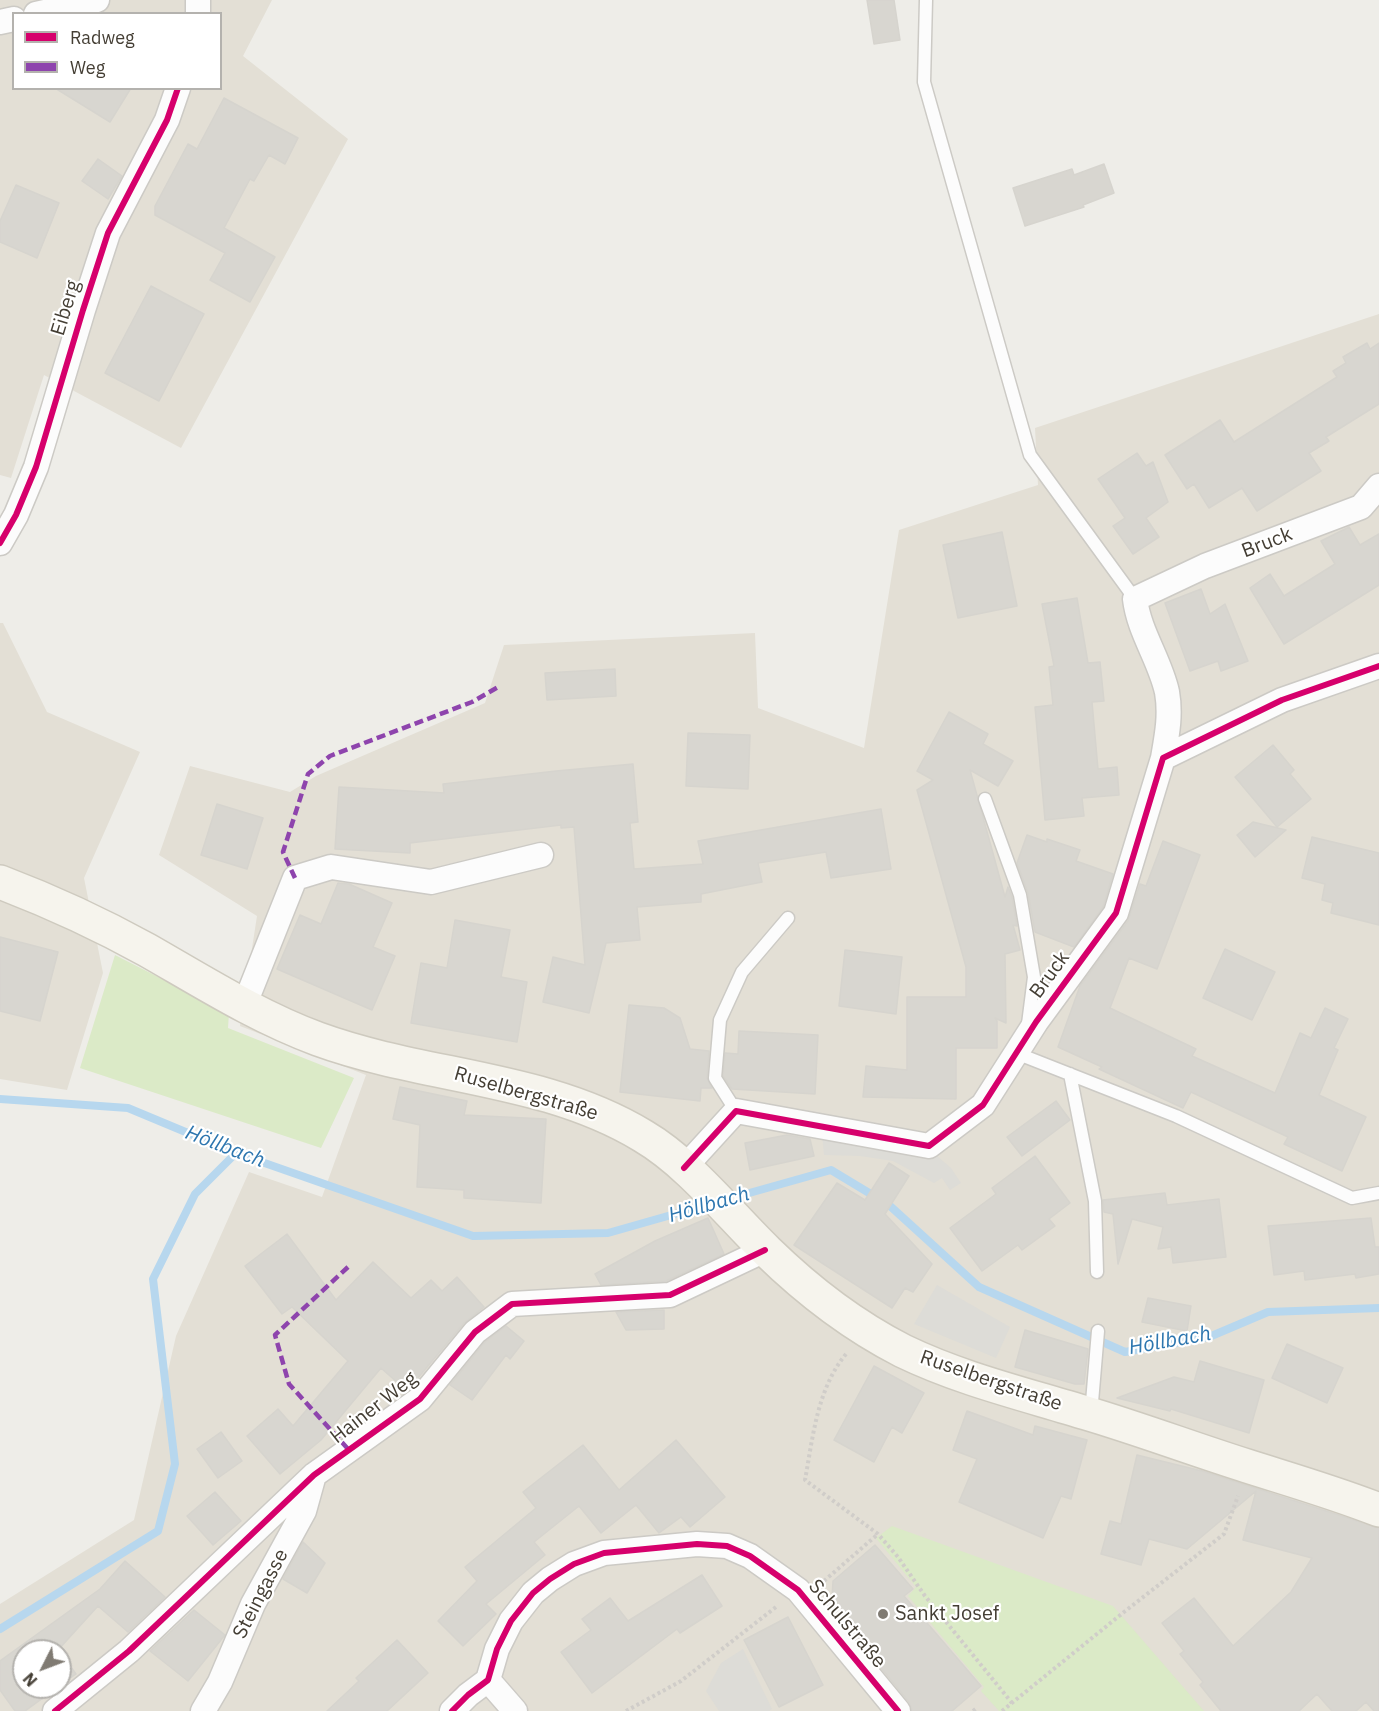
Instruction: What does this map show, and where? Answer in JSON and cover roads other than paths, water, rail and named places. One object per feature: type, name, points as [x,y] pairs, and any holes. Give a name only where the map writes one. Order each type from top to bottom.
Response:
[{"type":"main road","name":"Ruselbergstraße","points":[[0,882],[38,897],[142,947],[244,1005],[314,1038],[366,1055],[480,1077],[578,1105],[616,1120],[648,1138],[694,1178],[765,1250],[837,1312],[906,1352],[963,1376],[1091,1414],[1379,1510]]},
{"type":"street","points":[[45,12],[97,0]]},
{"type":"street","name":"Eiberg","points":[[0,543],[16,515],[36,467],[108,233],[167,120],[177,90]]},
{"type":"street","name":"Bruck","points":[[736,1111],[928,1146],[982,1105],[1116,913],[1164,758],[1170,719],[1166,690],[1137,615],[1135,599],[1205,566],[1361,507],[1379,486]]},
{"type":"street","points":[[1164,758],[1282,700],[1379,666]]},
{"type":"street","points":[[244,1005],[295,878],[331,867],[431,882],[541,855]]},
{"type":"street","points":[[694,1178],[736,1111]]},
{"type":"street","name":"Hainer Weg","points":[[55,1711],[129,1651],[314,1475],[420,1399],[475,1332],[512,1304],[670,1295],[765,1250]]},
{"type":"street","name":"Steingasse","points":[[203,1711],[220,1682],[253,1604],[304,1511],[314,1475]]},
{"type":"street","name":"Schulstraße","points":[[488,1680],[497,1649],[511,1621],[533,1593],[574,1564],[604,1553],[697,1544],[727,1546],[750,1556],[798,1590],[898,1711]]},
{"type":"street","points":[[452,1711],[488,1680],[515,1711]]},
{"type":"lane","points":[[926,0],[924,82],[1030,455],[1135,599]]},
{"type":"lane","name":"Bruck","points":[[985,799],[1020,895],[1034,977],[1022,1045]]},
{"type":"lane","points":[[736,1111],[715,1078],[720,1020],[742,972],[788,918]]},
{"type":"lane","points":[[1022,1045],[1070,1074],[1176,1116],[1352,1198],[1379,1194]]},
{"type":"lane","points":[[1070,1074],[1095,1201],[1097,1272]]},
{"type":"lane","points":[[1091,1414],[1098,1331]]},
{"type":"waterway","name":"Höllbach","points":[[0,1099],[128,1108],[236,1153],[473,1236],[608,1233],[710,1204]]},
{"type":"waterway","points":[[0,1629],[158,1531],[175,1464],[153,1279],[195,1194],[236,1153]]},
{"type":"waterway","name":"Höllbach","points":[[728,1199],[831,1170],[889,1205],[979,1287],[1125,1352],[1209,1337],[1268,1312],[1379,1308]]},
{"type":"place","name":"Sankt Josef","points":[[883,1614]]}]
